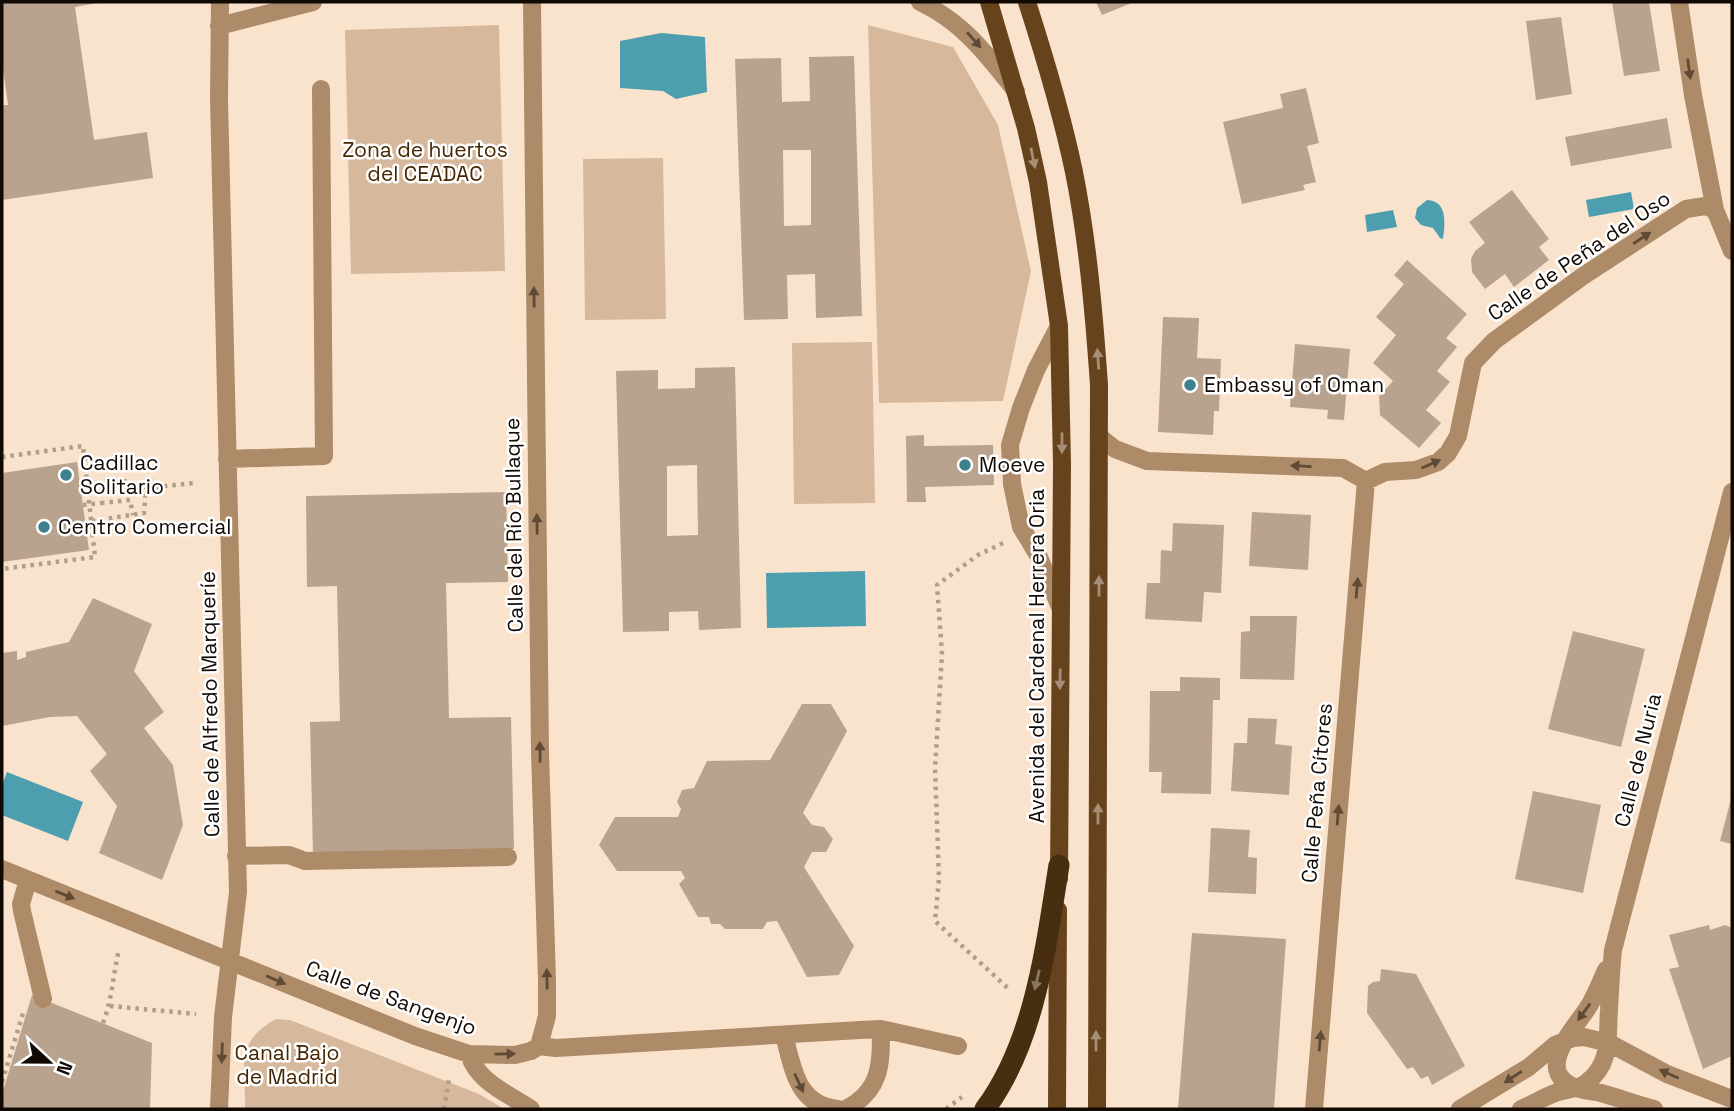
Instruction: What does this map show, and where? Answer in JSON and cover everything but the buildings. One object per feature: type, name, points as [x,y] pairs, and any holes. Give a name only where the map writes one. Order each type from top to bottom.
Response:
[{"type":"highway","points":[[985,1109],[1013,1064],[1024,1030],[1047,935],[1059,865]]},
{"type":"main road","name":"Avenida del Cardenal Herrera Oria","points":[[989,2],[1016,92],[1038,182],[1059,326],[1062,397],[1057,1109]]},
{"type":"main road","points":[[1027,2],[1052,83],[1074,172],[1096,328],[1101,439],[1097,1109]]},
{"type":"street","name":"Calle de Alfredo Marqueríe","points":[[219,1109],[223,1017],[238,906],[220,2]]},
{"type":"street","points":[[219,26],[313,2]]},
{"type":"street","name":"Calle del Río Bullaque","points":[[532,2],[540,752],[547,1016],[539,1046]]},
{"type":"street","points":[[920,2],[951,19],[972,36],[1016,92]]},
{"type":"street","points":[[1679,2],[1715,210],[1732,251]]},
{"type":"street","points":[[227,459],[324,456],[321,89]]},
{"type":"street","name":"Calle de Peña del Oso","points":[[1366,481],[1385,472],[1416,470],[1438,462],[1448,453],[1458,436],[1473,363],[1494,341],[1583,276],[1686,209],[1705,206],[1715,210]]},
{"type":"street","points":[[1059,326],[1036,370],[1010,444],[1012,484],[1021,527],[1042,564],[1061,610]]},
{"type":"street","points":[[1101,439],[1115,449],[1147,461],[1343,468],[1366,481]]},
{"type":"street","name":"Calle Peña Cítores","points":[[1314,1109],[1366,481]]},
{"type":"street","name":"Calle de Nuria","points":[[1521,1109],[1586,1083],[1602,1065],[1609,1044],[1613,950],[1732,492]]},
{"type":"street","points":[[236,856],[289,855],[304,861],[508,857]]},
{"type":"street","name":"Calle de Sangenjo","points":[[2,869],[415,1036],[470,1054],[515,1055],[539,1046],[556,1048],[881,1029],[957,1045]]},
{"type":"street","points":[[28,880],[21,904],[35,999]]},
{"type":"street","points":[[1613,950],[1593,998],[1563,1042],[1557,1062],[1559,1071],[1563,1079],[1576,1088],[1654,1109]]},
{"type":"street","points":[[846,1109],[863,1100],[874,1082],[881,1057],[881,1029]]},
{"type":"street","points":[[785,1035],[796,1076],[804,1093],[827,1108],[838,1109]]},
{"type":"street","points":[[1460,1109],[1517,1074],[1555,1045],[1584,1037],[1609,1044],[1667,1074],[1732,1099]]},
{"type":"street","points":[[470,1054],[474,1066],[489,1083],[531,1109]]},
{"type":"path","points":[[2,457],[83,446],[95,557],[2,569]]},
{"type":"path","points":[[89,486],[125,481],[146,488],[194,483]]},
{"type":"path","points":[[92,521],[144,513],[146,488]]},
{"type":"path","points":[[83,505],[130,500],[133,515]]},
{"type":"path","points":[[1007,541],[978,555],[937,585],[942,654],[934,768],[939,879],[935,921],[1015,994]]},
{"type":"path","points":[[103,1023],[110,1006],[110,987],[118,950]]},
{"type":"path","points":[[2,1082],[35,999]]},
{"type":"path","points":[[110,1006],[196,1014]]},
{"type":"path","points":[[444,1109],[449,1079]]},
{"type":"green space","name":"Zona de huertos del CEADAC","points":[[499,25],[505,271],[351,274],[345,30]]},
{"type":"green space","points":[[868,25],[953,47],[998,125],[1031,271],[1003,401],[879,403]]},
{"type":"green space","points":[[663,158],[666,319],[585,320],[583,159]]},
{"type":"green space","points":[[872,342],[875,503],[794,504],[792,343]]},
{"type":"green space","name":"Canal Bajo de Madrid","points":[[276,1019],[290,1020],[479,1094],[504,1109],[245,1109],[244,1068],[248,1047],[262,1028]]},
{"type":"water","points":[[661,33],[705,37],[707,92],[676,99],[663,91],[620,88],[620,41]]},
{"type":"water","points":[[1631,192],[1634,209],[1589,217],[1586,200]]},
{"type":"water","points":[[1427,200],[1439,204],[1442,209],[1443,239],[1433,228],[1421,225],[1415,218],[1417,208]]},
{"type":"water","points":[[1393,210],[1397,227],[1367,232],[1365,215]]},
{"type":"water","points":[[865,571],[866,626],[767,628],[766,573]]},
{"type":"water","points":[[7,772],[83,802],[68,841],[2,815],[2,785]]},
{"type":"place","name":"Embassy of Oman","points":[[1190,385]]},
{"type":"place","name":"Moeve","points":[[965,465]]},
{"type":"place","name":"Cadillac Solitario","points":[[66,475]]},
{"type":"place","name":"Centro Comercial","points":[[44,527]]}]
